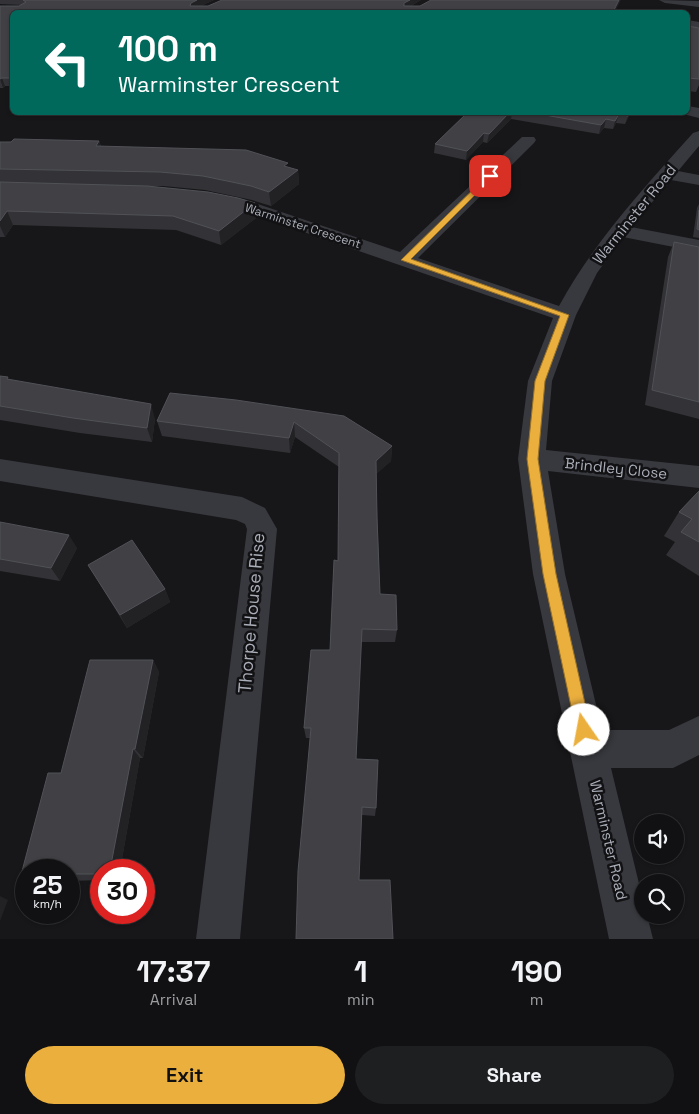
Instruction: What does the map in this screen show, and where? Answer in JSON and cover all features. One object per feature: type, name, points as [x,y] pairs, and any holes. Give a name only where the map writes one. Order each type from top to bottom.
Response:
[{"type":"street","points":[[665,0],[699,4]]},
{"type":"street","points":[[405,260],[528,140]]},
{"type":"street","name":"Warminster Road","points":[[631,939],[549,574],[532,459],[540,381],[565,315],[587,273],[618,230],[667,174],[696,145]]},
{"type":"street","points":[[667,174],[699,180]]},
{"type":"street","name":"Warminster Crescent","points":[[197,196],[245,206],[565,315]]},
{"type":"street","points":[[618,230],[699,246]]},
{"type":"street","name":"Brindley Close","points":[[532,459],[699,477]]},
{"type":"street","name":"Thorpe House Rise","points":[[0,470],[242,509],[254,516],[262,529],[218,939]]},
{"type":"street","points":[[588,749],[673,749],[699,734]]},
{"type":"building","points":[[23,0],[197,0],[191,3],[190,6],[208,6],[222,0],[410,0],[404,3],[404,6],[420,6],[431,0],[619,0],[614,10],[10,10],[10,78],[0,79],[0,6],[19,6],[26,2]]},
{"type":"building","points":[[690,26],[699,28],[699,79],[690,78]]},
{"type":"building","points":[[465,115],[507,115],[489,134],[484,133],[467,151],[435,144]]},
{"type":"building","points":[[545,115],[618,115],[615,121],[606,119],[601,125]]},
{"type":"building","points":[[14,139],[99,141],[96,146],[246,150],[288,163],[284,166],[298,170],[269,192],[251,186],[203,176],[160,172],[0,169],[0,142],[11,142]]},
{"type":"building","points":[[0,182],[147,186],[208,192],[255,203],[219,231],[173,216],[7,211],[0,221]]},
{"type":"building","points":[[699,210],[699,230],[697,229]]},
{"type":"building","points":[[674,242],[699,247],[699,402],[652,390]]},
{"type":"building","points":[[0,376],[8,377],[7,379],[151,404],[147,428],[0,406]]},
{"type":"building","points":[[170,393],[236,400],[344,416],[392,446],[376,461],[377,518],[380,594],[396,595],[397,630],[362,629],[356,759],[378,760],[376,808],[362,807],[359,880],[390,880],[393,939],[296,939],[298,871],[311,728],[304,728],[311,650],[330,650],[334,560],[338,561],[339,453],[294,422],[289,438],[157,421]]},
{"type":"building","points":[[699,491],[699,542],[681,532],[692,519],[679,512]]},
{"type":"building","points":[[0,522],[69,535],[51,568],[0,559]]},
{"type":"building","points":[[132,540],[165,589],[120,615],[88,565]]},
{"type":"building","points":[[90,660],[153,660],[135,749],[133,749],[112,859],[90,859],[90,874],[80,874],[80,859],[25,859],[48,773],[61,773]]},
{"type":"route","points":[[490,176],[405,260],[565,315],[540,381],[532,459],[549,574],[584,730]]}]
